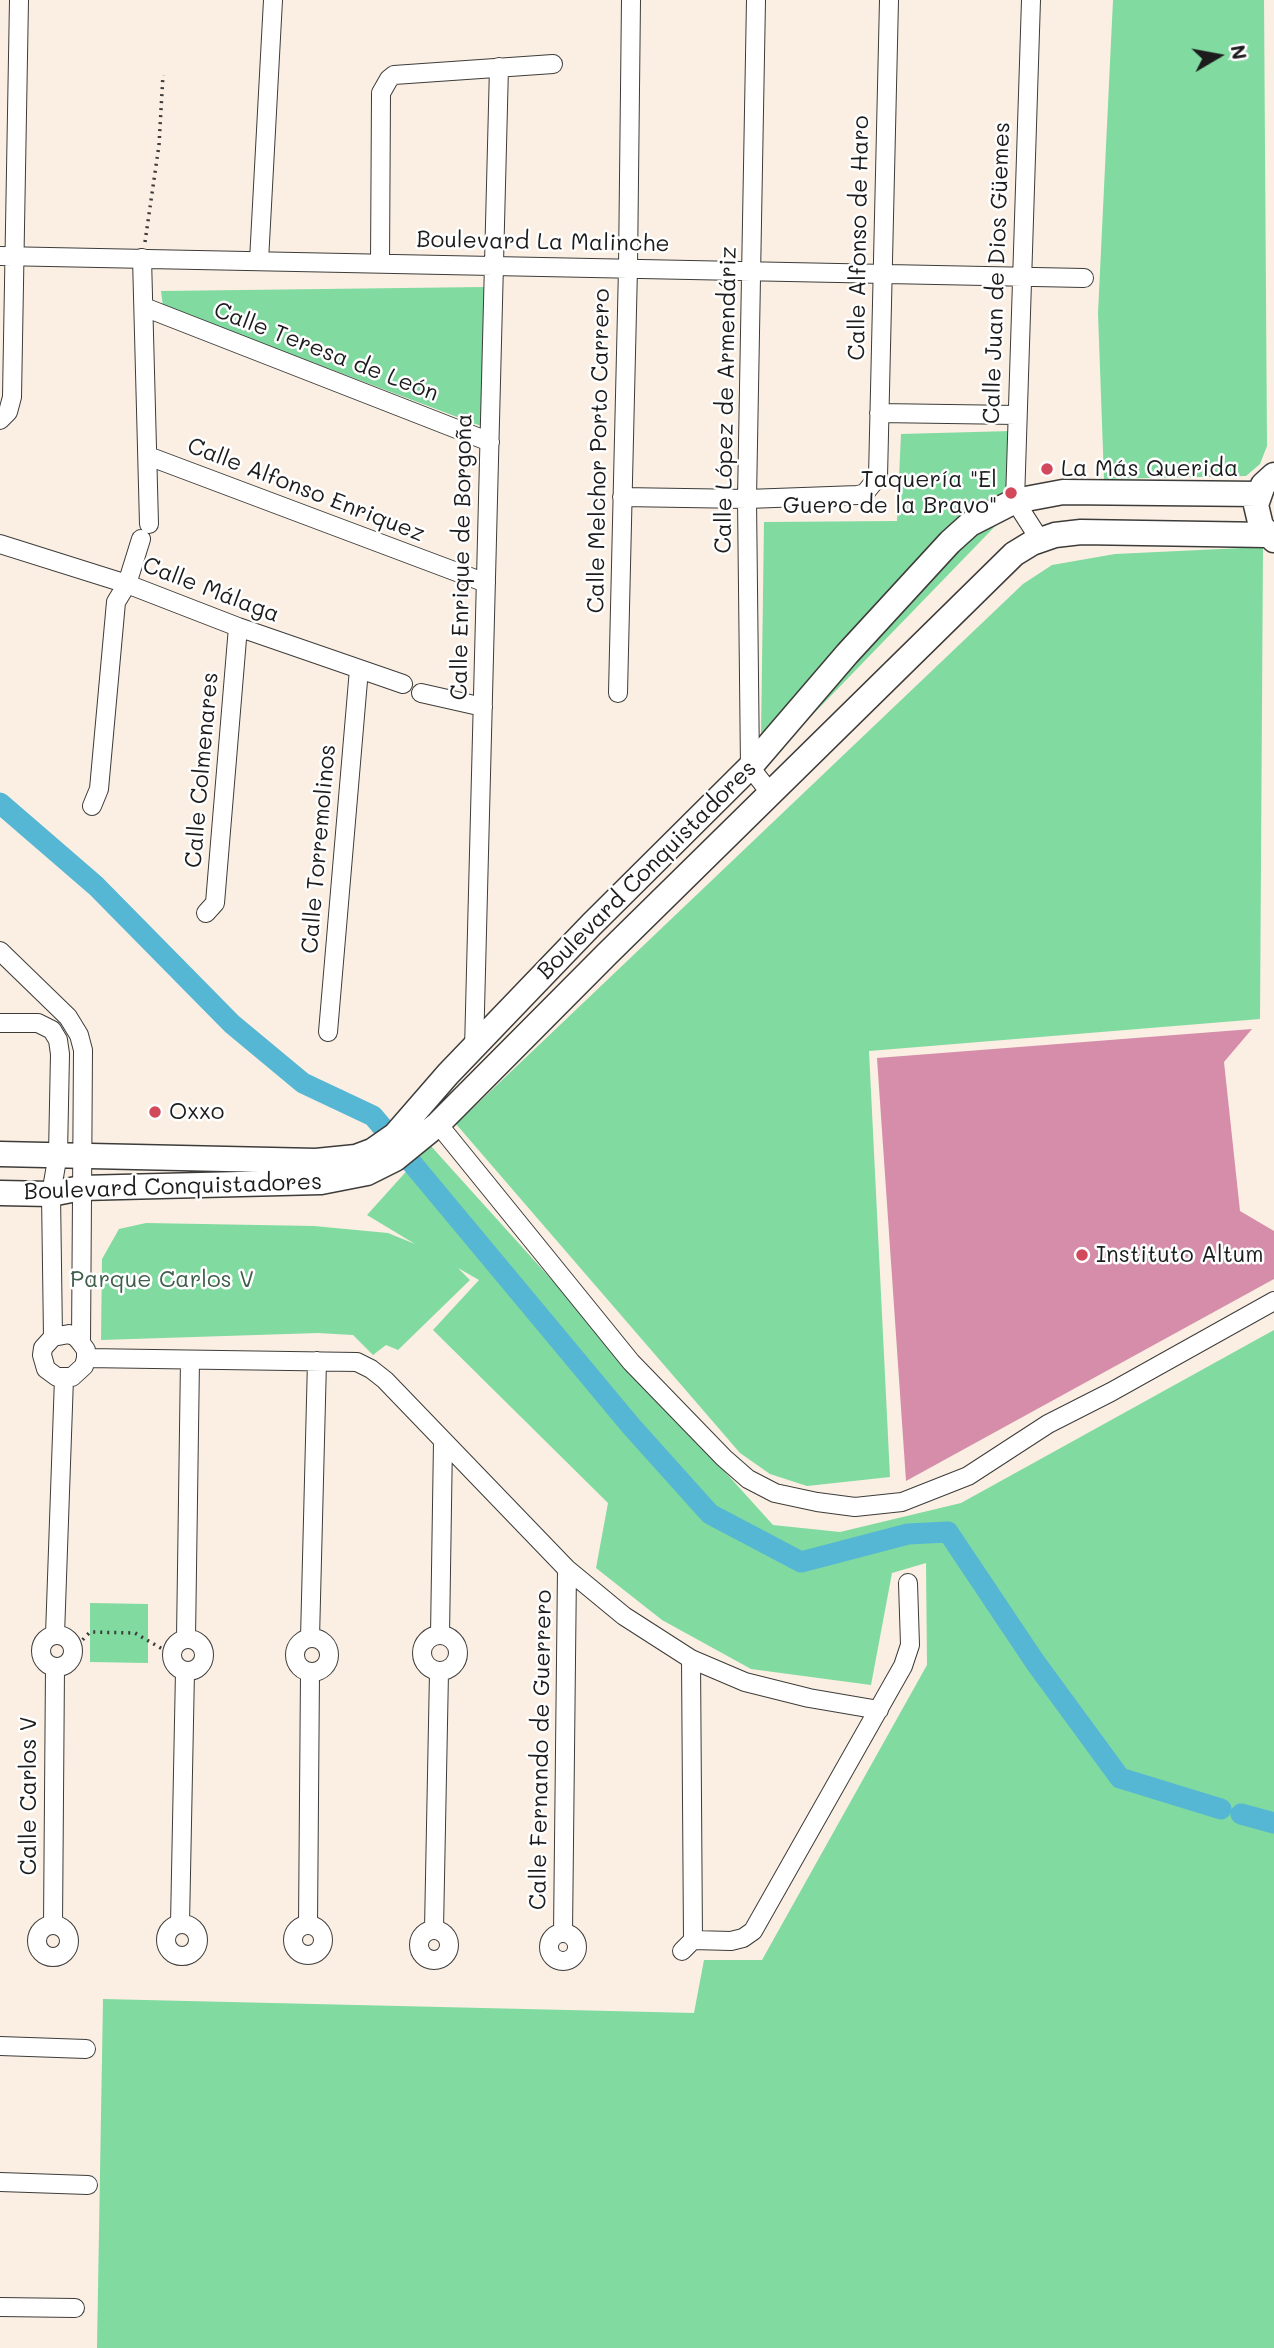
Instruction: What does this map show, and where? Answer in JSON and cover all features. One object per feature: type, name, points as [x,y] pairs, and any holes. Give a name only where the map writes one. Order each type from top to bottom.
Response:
[{"type":"street","points":[[0,420],[8,412],[12,397],[7,256],[19,0]]},
{"type":"street","points":[[260,261],[273,0]]},
{"type":"street","name":"Calle Melchor Porto Carrero","points":[[618,693],[631,0]]},
{"type":"street","name":"Calle López de Armendáriz","points":[[750,767],[747,499],[756,0]]},
{"type":"street","name":"Calle Alfonso de Haro","points":[[747,499],[858,495],[866,493],[878,477],[889,0]]},
{"type":"street","name":"Calle Juan de Dios Güemes","points":[[1015,501],[1031,0]]},
{"type":"street","points":[[380,263],[381,93],[388,79],[394,75],[405,74],[553,64]]},
{"type":"street","name":"Calle Enrique de Borgoña","points":[[474,1049],[499,66]]},
{"type":"street","name":"Boulevard La Malinche","points":[[7,256],[1084,278]]},
{"type":"street","points":[[92,806],[99,789],[116,603],[127,584],[145,532],[148,456],[142,258]]},
{"type":"street","name":"Calle Teresa de León","points":[[144,307],[490,442]]},
{"type":"street","points":[[879,413],[1017,415]]},
{"type":"street","name":"Calle Alfonso Enriquez","points":[[148,456],[486,583]]},
{"type":"street","points":[[1270,537],[1257,516],[1256,505],[1263,485],[1274,475]]},
{"type":"street","name":"Boulevard Conquistadores","points":[[0,1154],[316,1161],[356,1157],[372,1151],[396,1135],[448,1074],[592,924],[750,767],[847,654],[950,542],[970,524],[1015,501],[1063,492],[1258,494]]},
{"type":"street","points":[[622,497],[747,499]]},
{"type":"street","points":[[1015,501],[1040,540]]},
{"type":"street","name":"Boulevard Conquistadores","points":[[0,1193],[51,1194],[81,1188],[321,1182],[367,1173],[395,1159],[438,1124],[1014,554],[1055,535],[1081,532],[1270,537]]},
{"type":"street","name":"Calle Málaga","points":[[0,544],[127,584],[238,627],[403,684]]},
{"type":"street","name":"Calle Colmenares","points":[[206,913],[215,903],[238,627]]},
{"type":"street","name":"Calle Torremolinos","points":[[328,1032],[359,669]]},
{"type":"street","points":[[421,693],[483,706]]},
{"type":"street","points":[[750,767],[771,794]]},
{"type":"street","points":[[0,951],[68,1017],[79,1035],[83,1050],[81,1188],[84,1351],[79,1373],[64,1378],[51,1374],[43,1362],[43,1348],[53,1337],[69,1334],[84,1351],[190,1360],[357,1362],[371,1369],[567,1569],[624,1616],[691,1659],[746,1682],[809,1699],[879,1710]]},
{"type":"street","points":[[52,1030],[68,1017]]},
{"type":"street","points":[[0,1023],[38,1023],[52,1030],[58,1040],[58,1154],[51,1194],[53,1337]]},
{"type":"street","points":[[438,1124],[631,1362],[724,1458],[748,1479],[775,1493],[806,1500],[855,1507],[902,1502],[968,1476],[1048,1424],[1274,1301]]},
{"type":"street","points":[[186,1638],[190,1360]]},
{"type":"street","points":[[310,1638],[317,1361]]},
{"type":"street","points":[[55,1635],[64,1378]]},
{"type":"street","points":[[440,1635],[443,1441]]},
{"type":"street","name":"Calle Fernando de Guerrero","points":[[564,1933],[567,1569]]},
{"type":"street","points":[[691,1659],[687,1946],[731,1941],[754,1931],[903,1666],[910,1645],[908,1583]]},
{"type":"street","points":[[55,1635],[67,1638],[74,1650],[66,1665],[55,1667],[45,1662],[41,1649],[45,1640],[55,1635]]},
{"type":"street","points":[[440,1635],[453,1640],[458,1654],[452,1667],[439,1671],[428,1667],[422,1656],[424,1643],[440,1635]]},
{"type":"street","points":[[186,1638],[197,1642],[204,1654],[197,1668],[185,1671],[175,1665],[171,1654],[175,1644],[186,1638]]},
{"type":"street","points":[[310,1638],[322,1642],[329,1654],[326,1666],[310,1672],[299,1666],[295,1654],[300,1644],[310,1638]]},
{"type":"street","name":"Calle Carlos V","points":[[53,1925],[55,1667]]},
{"type":"street","points":[[180,1924],[185,1671]]},
{"type":"street","points":[[434,1930],[439,1671]]},
{"type":"street","points":[[308,1925],[310,1672]]},
{"type":"street","points":[[0,2046],[86,2049]]},
{"type":"street","points":[[0,2182],[89,2185]]},
{"type":"street","points":[[0,2307],[75,2308]]},
{"type":"path","points":[[142,258],[159,145],[163,75]]},
{"type":"path","points":[[74,1650],[90,1632],[135,1633],[171,1654]]},
{"type":"green space","points":[[1113,0],[1264,0],[1267,446],[1260,464],[1246,476],[1104,479],[1098,313]]},
{"type":"green space","points":[[484,287],[481,426],[163,306],[161,291]]},
{"type":"green space","points":[[1011,431],[1006,515],[789,739],[761,736],[764,522],[897,521],[901,434]]},
{"type":"green space","points":[[1263,547],[1260,1019],[869,1051],[890,1477],[807,1486],[770,1474],[740,1453],[456,1124],[1023,584],[1052,565],[1115,554]]},
{"type":"green space","name":"Parque Carlos V","points":[[430,1145],[773,1525],[840,1532],[961,1503],[1274,1330],[1274,2348],[97,2348],[103,1999],[694,2013],[704,1960],[762,1960],[927,1665],[926,1563],[892,1573],[871,1685],[751,1669],[662,1620],[596,1568],[608,1503],[433,1330],[479,1280],[458,1268],[470,1280],[398,1350],[386,1345],[373,1355],[353,1335],[318,1333],[101,1340],[102,1259],[119,1229],[146,1223],[314,1226],[388,1233],[415,1244],[367,1215]]},
{"type":"green space","points":[[90,1603],[148,1604],[148,1663],[90,1662]]},
{"type":"building","name":"Instituto Altum","points":[[1252,1029],[1224,1062],[1240,1211],[1274,1231],[1274,1279],[906,1481],[877,1058]]},
{"type":"waterway","points":[[0,803],[96,886],[232,1024],[303,1083],[373,1116],[384,1129]]},
{"type":"waterway","points":[[411,1162],[631,1426],[710,1514],[801,1562],[908,1534],[948,1532],[1035,1662],[1120,1778],[1221,1809]]},
{"type":"waterway","points":[[1241,1814],[1274,1823]]},
{"type":"place","name":"La Más Querida","points":[[1047,469]]},
{"type":"place","name":"Taquería \"El Guero de la Bravo\"","points":[[1011,493]]},
{"type":"place","name":"Oxxo","points":[[155,1112]]},
{"type":"place","name":"Instituto Altum","points":[[1082,1255]]}]
